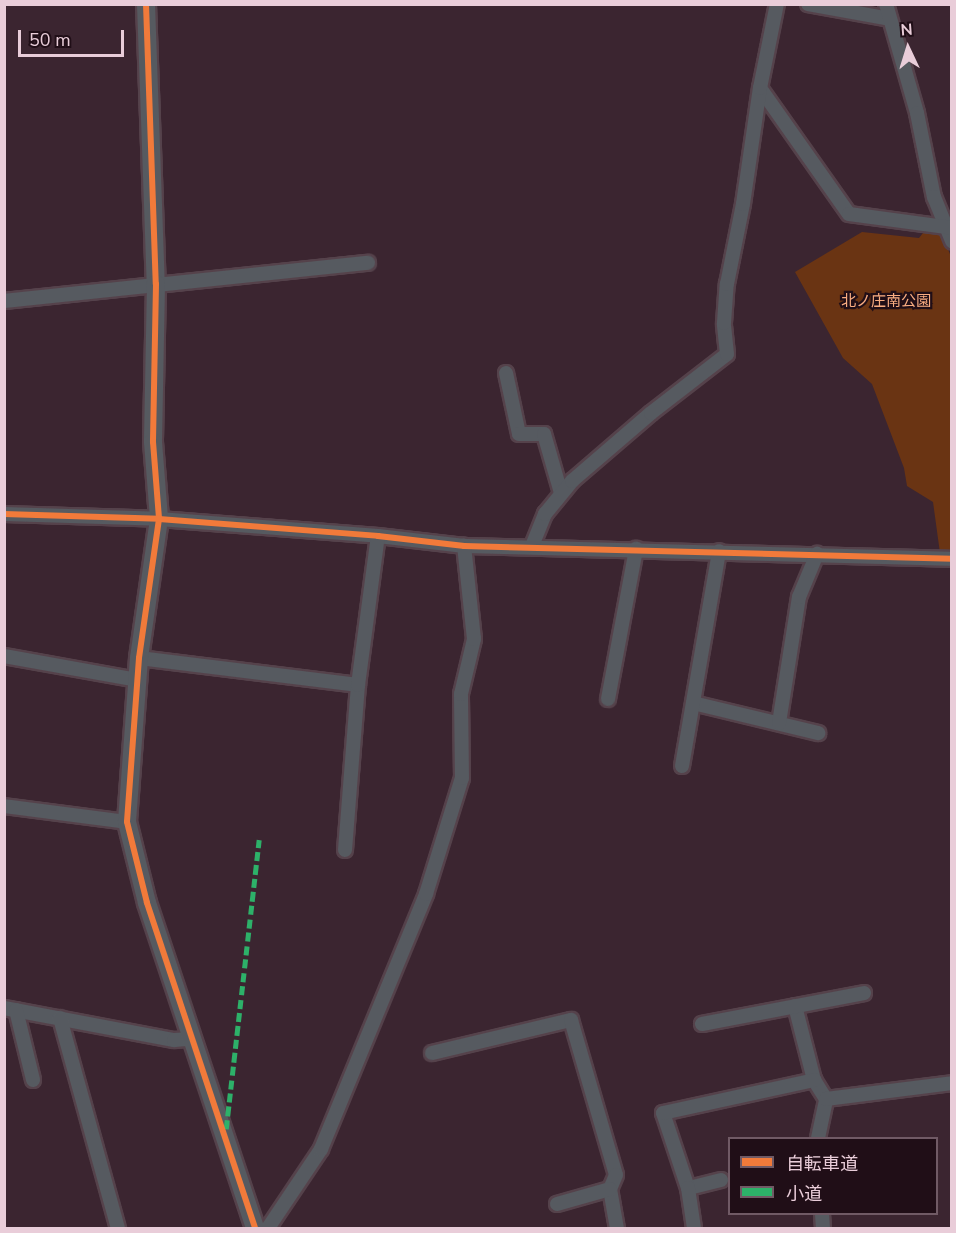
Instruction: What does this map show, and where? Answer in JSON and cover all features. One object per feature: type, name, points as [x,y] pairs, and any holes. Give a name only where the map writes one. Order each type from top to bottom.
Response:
[{"type":"street","points":[[146,4],[156,284],[153,442],[159,519],[139,658],[127,822],[147,903],[190,1039],[255,1228]]},
{"type":"street","points":[[532,546],[544,514],[561,493],[629,431],[727,354],[724,323],[727,284],[760,88],[777,4]]},
{"type":"street","points":[[808,4],[890,20]]},
{"type":"street","points":[[886,4],[917,113],[934,197],[949,227],[951,241]]},
{"type":"street","points":[[760,88],[849,214],[949,227]]},
{"type":"street","points":[[4,301],[368,263]]},
{"type":"street","points":[[506,373],[519,434],[544,434],[561,493]]},
{"type":"street","points":[[4,514],[159,519],[378,536],[464,546],[720,551],[951,559]]},
{"type":"street","points":[[345,850],[358,685],[378,536]]},
{"type":"street","points":[[268,1228],[321,1149],[426,894],[462,778],[461,694],[474,639],[464,546]]},
{"type":"street","points":[[608,699],[636,549]]},
{"type":"street","points":[[682,766],[720,551]]},
{"type":"street","points":[[779,723],[799,597],[817,554]]},
{"type":"street","points":[[4,656],[137,680]]},
{"type":"street","points":[[139,658],[358,685]]},
{"type":"street","points":[[693,703],[818,733]]},
{"type":"street","points":[[4,806],[127,822]]},
{"type":"street","points":[[702,1024],[864,993]]},
{"type":"street","points":[[795,1006],[814,1080],[826,1099],[818,1137]]},
{"type":"street","points":[[33,1080],[10,1009],[174,1040],[190,1039]]},
{"type":"street","points":[[60,1018],[118,1228]]},
{"type":"street","points":[[432,1053],[571,1020],[616,1175],[610,1189],[617,1228]]},
{"type":"street","points":[[694,1228],[687,1188],[663,1113],[814,1080]]},
{"type":"street","points":[[826,1099],[951,1083]]},
{"type":"street","points":[[687,1188],[721,1180]]},
{"type":"street","points":[[557,1204],[610,1189]]},
{"type":"green space","name":"北ノ庄南公園","points":[[927,228],[941,232],[952,259],[951,554],[940,553],[933,502],[907,486],[904,468],[872,384],[843,358],[795,272],[862,232],[919,238]]},
{"type":"marked path","points":[[226,1129],[259,840]]},
{"type":"cycle path","points":[[146,4],[156,284],[153,442],[159,519],[139,658],[127,822],[147,903],[255,1228]]},
{"type":"cycle path","points":[[4,514],[159,519],[378,536],[464,546],[952,559]]}]
